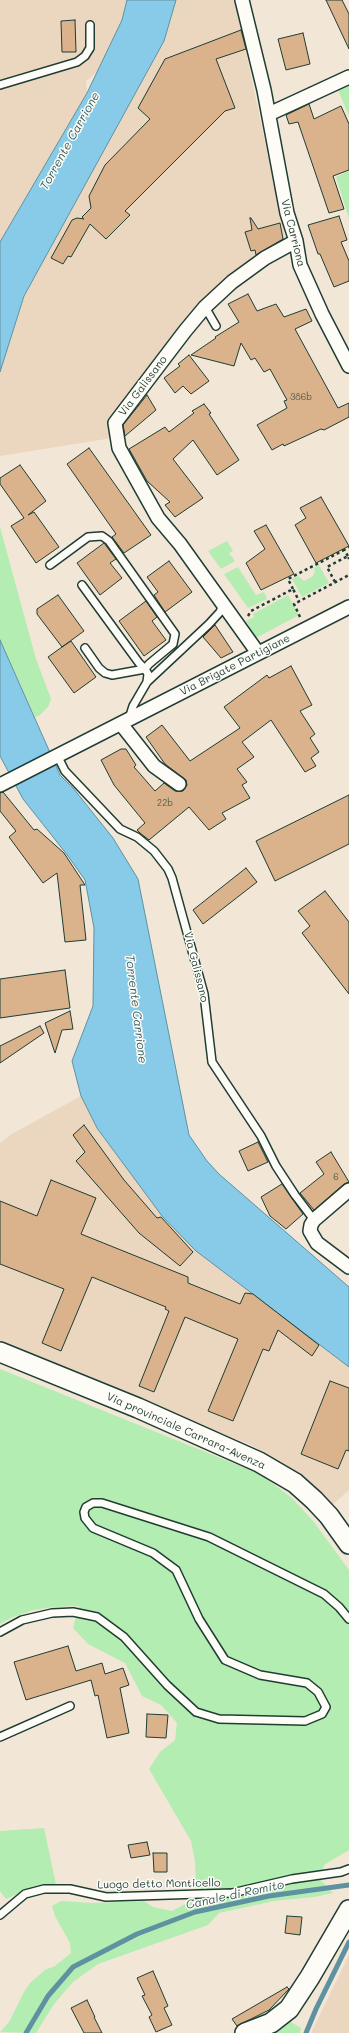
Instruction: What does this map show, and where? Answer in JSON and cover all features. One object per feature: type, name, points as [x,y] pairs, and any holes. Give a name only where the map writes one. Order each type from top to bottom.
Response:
[{"type":"main road","name":"Via provinciale Carrara-Avenza","points":[[0,1352],[138,1408],[259,1462],[295,1483],[314,1500],[329,1516],[349,1544]]},
{"type":"main road","points":[[245,2033],[271,2023],[289,2009],[310,1977],[349,1910]]},
{"type":"street","name":"Via Carriona","points":[[242,0],[269,114],[287,213],[296,241],[300,265],[322,314],[349,366]]},
{"type":"street","points":[[269,114],[349,77]]},
{"type":"street","name":"Via Galissano","points":[[258,653],[180,544],[158,518],[119,448],[115,423],[184,331],[205,307],[237,278],[265,258],[296,241]]},
{"type":"street","name":"Via Brigate Partigiane","points":[[5,783],[349,607]]},
{"type":"street","points":[[124,722],[154,766],[179,784]]},
{"type":"street","points":[[349,1190],[314,1220],[311,1224],[310,1231],[313,1238],[321,1246],[349,1267]]},
{"type":"lane","points":[[0,85],[77,62],[85,56],[90,48],[90,25]]},
{"type":"lane","points":[[205,307],[216,326]]},
{"type":"lane","points":[[50,565],[88,537],[98,535],[109,541],[175,634],[173,644],[145,669],[112,675],[105,674],[85,648]]},
{"type":"lane","points":[[82,585],[145,669],[148,674],[147,682]]},
{"type":"lane","points":[[124,722],[147,682],[209,624],[220,612],[223,605]]},
{"type":"lane","name":"Via Galissano","points":[[58,757],[65,771],[120,829],[137,837],[154,851],[168,869],[172,878],[204,994],[212,1062],[261,1136],[276,1166],[314,1220]]},
{"type":"lane","points":[[0,1632],[22,1620],[52,1613],[73,1612],[97,1617],[124,1637],[167,1685],[196,1712],[219,1719],[305,1721],[322,1714],[326,1707],[318,1692],[307,1683],[260,1675],[225,1660],[198,1619],[176,1570],[154,1553],[93,1528],[85,1518],[84,1512],[86,1507],[93,1503],[102,1503],[209,1537],[324,1594],[340,1607],[349,1619]]},
{"type":"lane","points":[[0,1737],[70,1706]]},
{"type":"lane","name":"Luogo detto Monticello","points":[[0,1915],[25,1894],[44,1889],[70,1890],[106,1897],[232,1893],[292,1879],[340,1872],[349,1868]]},
{"type":"path","points":[[299,601],[288,579],[349,547]]},
{"type":"path","points":[[335,582],[327,567],[348,557],[344,550]]},
{"type":"path","points":[[294,620],[301,617],[294,604],[349,575]]},
{"type":"path","points":[[244,622],[252,611],[293,590]]},
{"type":"shaded area","points":[[0,0],[127,0],[122,20],[98,71],[86,81],[87,93],[0,242]]},
{"type":"shaded area","points":[[176,0],[235,0],[286,242],[191,320],[112,438],[0,456],[0,372],[24,296],[164,41]]},
{"type":"shaded area","points":[[81,1096],[97,1128],[196,1251],[349,1367],[349,1490],[330,1507],[311,1485],[283,1463],[251,1445],[0,1343],[0,1143],[10,1135]]},
{"type":"shaded area","points":[[349,1955],[349,2033],[311,2033]]},
{"type":"green space","points":[[349,85],[349,116],[338,90]]},
{"type":"green space","points":[[349,171],[349,219],[336,177]]},
{"type":"green space","points":[[0,527],[36,659],[51,699],[48,707],[39,716],[35,717],[0,640]]},
{"type":"green space","points":[[227,541],[233,551],[229,553],[235,561],[221,569],[208,551]]},
{"type":"green space","points":[[319,565],[329,583],[302,597],[292,579],[298,576],[304,581],[313,576],[315,571],[314,568]]},
{"type":"green space","points":[[238,567],[256,595],[264,592],[267,599],[248,608],[224,574]]},
{"type":"green space","points":[[288,595],[299,615],[256,638],[246,621],[254,617],[253,614]]},
{"type":"green space","points":[[0,1369],[260,1474],[292,1498],[314,1522],[349,1570],[349,1850],[324,1865],[320,1879],[333,1893],[314,1897],[274,1901],[219,1913],[208,1925],[98,1964],[73,1982],[54,2004],[36,2033],[0,2032],[9,2022],[30,1983],[45,1970],[55,1966],[71,1953],[70,1943],[55,1916],[52,1906],[61,1901],[92,1903],[144,1901],[153,1907],[172,1911],[198,1897],[204,1901],[196,1883],[195,1862],[191,1841],[149,1769],[160,1752],[175,1740],[177,1723],[161,1705],[142,1696],[125,1663],[88,1644],[73,1628],[79,1606],[53,1607],[33,1610],[11,1618],[0,1624]]},
{"type":"green space","points":[[44,1828],[56,1885],[35,1886],[6,1899],[0,1891],[0,1831]]},
{"type":"green space","points":[[289,2021],[301,2028],[300,2033],[273,2033]]},
{"type":"water","name":"Torrente Carrione","points":[[127,0],[176,0],[164,41],[24,296],[0,372],[0,242],[87,93],[122,20]]},
{"type":"water","name":"Torrente Carrione","points":[[0,640],[60,775],[73,788],[113,838],[138,879],[189,1135],[207,1161],[219,1174],[349,1287],[349,1367],[196,1251],[162,1216],[97,1128],[81,1096],[72,1061],[93,1006],[94,928],[85,880],[23,799],[0,756]]},
{"type":"building","points":[[326,0],[342,0],[349,14],[349,49]]},
{"type":"building","points":[[75,20],[76,52],[62,52],[61,21]]},
{"type":"building","points":[[241,30],[246,49],[216,59],[235,108],[225,111],[125,211],[130,215],[106,239],[90,224],[71,257],[68,256],[63,264],[51,258],[72,220],[77,218],[84,219],[82,217],[91,208],[89,196],[105,165],[150,119],[138,108],[165,59]]},
{"type":"building","points":[[303,33],[310,64],[286,70],[278,39]]},
{"type":"building","points":[[309,104],[314,119],[341,106],[349,124],[349,170],[333,176],[344,209],[329,213],[298,122],[289,124],[286,115]]},
{"type":"building","points":[[339,216],[347,240],[341,242],[349,261],[349,281],[334,287],[320,254],[318,254],[308,225]]},
{"type":"building","points":[[250,218],[258,229],[280,223],[283,239],[256,255],[255,250],[251,251],[245,232],[252,230]]},
{"type":"building","points":[[248,294],[257,311],[276,304],[284,317],[306,309],[312,321],[295,329],[338,408],[349,403],[349,417],[324,430],[321,429],[272,450],[257,425],[287,408],[284,401],[287,400],[270,369],[264,372],[255,358],[251,360],[241,343],[234,366],[191,355],[216,338],[215,337],[239,322],[228,304]]},
{"type":"building","points":[[189,355],[209,381],[191,394],[183,386],[175,393],[164,378],[180,366],[178,364]]},
{"type":"building","points":[[147,395],[156,410],[125,436],[123,425]]},
{"type":"building","points":[[204,404],[239,460],[217,475],[193,440],[173,459],[203,498],[175,517],[165,505],[170,502],[147,481],[129,449],[165,427],[169,432],[194,413],[192,411]]},
{"type":"building","points":[[89,448],[151,535],[124,553],[112,537],[116,534],[67,464]]},
{"type":"building","points":[[20,465],[46,501],[28,515],[34,512],[59,547],[36,563],[11,526],[24,518],[0,484],[0,478]]},
{"type":"building","points":[[321,497],[349,546],[316,563],[295,525],[306,518],[300,508]]},
{"type":"building","points":[[266,525],[294,574],[261,590],[246,563],[265,549],[254,531]]},
{"type":"building","points":[[104,543],[116,559],[110,563],[122,578],[100,595],[77,563]]},
{"type":"building","points":[[169,561],[192,592],[165,612],[154,595],[158,592],[147,577]]},
{"type":"building","points":[[58,595],[84,631],[62,647],[37,614],[37,609]]},
{"type":"building","points":[[146,601],[157,617],[152,621],[166,640],[144,656],[119,621]]},
{"type":"building","points":[[215,625],[233,652],[221,658],[203,637]]},
{"type":"building","points":[[71,641],[96,677],[74,693],[48,657]]},
{"type":"building","points":[[291,666],[312,705],[300,711],[315,734],[310,738],[319,752],[311,758],[316,766],[305,772],[271,720],[242,742],[254,757],[237,769],[247,782],[242,785],[250,798],[222,813],[226,819],[209,830],[189,807],[149,840],[140,833],[137,830],[145,823],[114,785],[101,760],[121,749],[126,749],[136,765],[134,767],[155,791],[164,783],[175,791],[183,791],[187,785],[186,780],[165,764],[146,737],[162,725],[190,761],[240,728],[224,707],[267,675],[269,678]]},
{"type":"building","points":[[3,792],[34,830],[37,829],[64,853],[85,885],[80,885],[86,940],[65,942],[57,873],[43,883],[9,837],[16,831],[0,811],[0,793]]},
{"type":"building","points":[[349,795],[349,844],[275,881],[256,841]]},
{"type":"building","points":[[246,868],[257,882],[203,924],[193,910]]},
{"type":"building","points":[[325,891],[349,922],[349,994],[302,933],[310,926],[298,911]]},
{"type":"building","points":[[65,970],[70,1008],[0,1018],[0,979]]},
{"type":"building","points":[[70,1011],[73,1029],[62,1030],[55,1053],[45,1023]]},
{"type":"building","points":[[40,1026],[44,1033],[0,1063],[0,1046]]},
{"type":"building","points":[[84,1125],[124,1180],[157,1218],[161,1217],[193,1252],[180,1266],[139,1233],[76,1161],[85,1152],[73,1135]]},
{"type":"building","points":[[258,1142],[268,1162],[248,1171],[239,1151]]},
{"type":"building","points":[[331,1152],[349,1182],[344,1184],[314,1210],[300,1193],[324,1174],[316,1162]]},
{"type":"building","points":[[51,1180],[96,1198],[81,1234],[188,1277],[188,1283],[240,1304],[245,1293],[253,1294],[319,1345],[312,1356],[278,1330],[269,1351],[263,1349],[233,1421],[208,1411],[238,1339],[185,1317],[154,1392],[139,1386],[169,1311],[165,1309],[166,1307],[92,1277],[61,1351],[42,1343],[64,1289],[0,1264],[0,1201],[37,1216]]},
{"type":"building","points":[[282,1184],[303,1214],[286,1229],[270,1216],[261,1197]]},
{"type":"building","points":[[330,1381],[349,1388],[349,1451],[346,1450],[338,1469],[301,1454]]},
{"type":"building","points":[[68,1646],[76,1671],[102,1663],[105,1674],[123,1668],[129,1685],[120,1688],[129,1733],[107,1738],[98,1695],[95,1696],[91,1680],[26,1700],[14,1662]]},
{"type":"building","points":[[147,1714],[168,1715],[166,1738],[146,1737]]},
{"type":"building","points":[[147,1842],[150,1855],[131,1858],[128,1845]]},
{"type":"building","points":[[153,1853],[167,1853],[167,1872],[154,1872]]},
{"type":"building","points":[[287,1916],[302,1917],[300,1935],[285,1933]]},
{"type":"building","points":[[153,1971],[168,2006],[164,2008],[172,2025],[156,2032],[149,2017],[152,2015],[142,1996],[145,1995],[137,1978]]},
{"type":"building","points":[[287,1987],[289,1989],[269,2010],[237,2026],[232,2019]]},
{"type":"building","points":[[87,2000],[102,2033],[84,2033],[71,2008]]},
{"type":"waterway","name":"Canale di Romito","points":[[26,2033],[48,1996],[73,1967],[137,1934],[195,1912],[269,1896],[349,1885]]},
{"type":"waterway","points":[[306,2033],[316,2009],[349,1942]]}]
